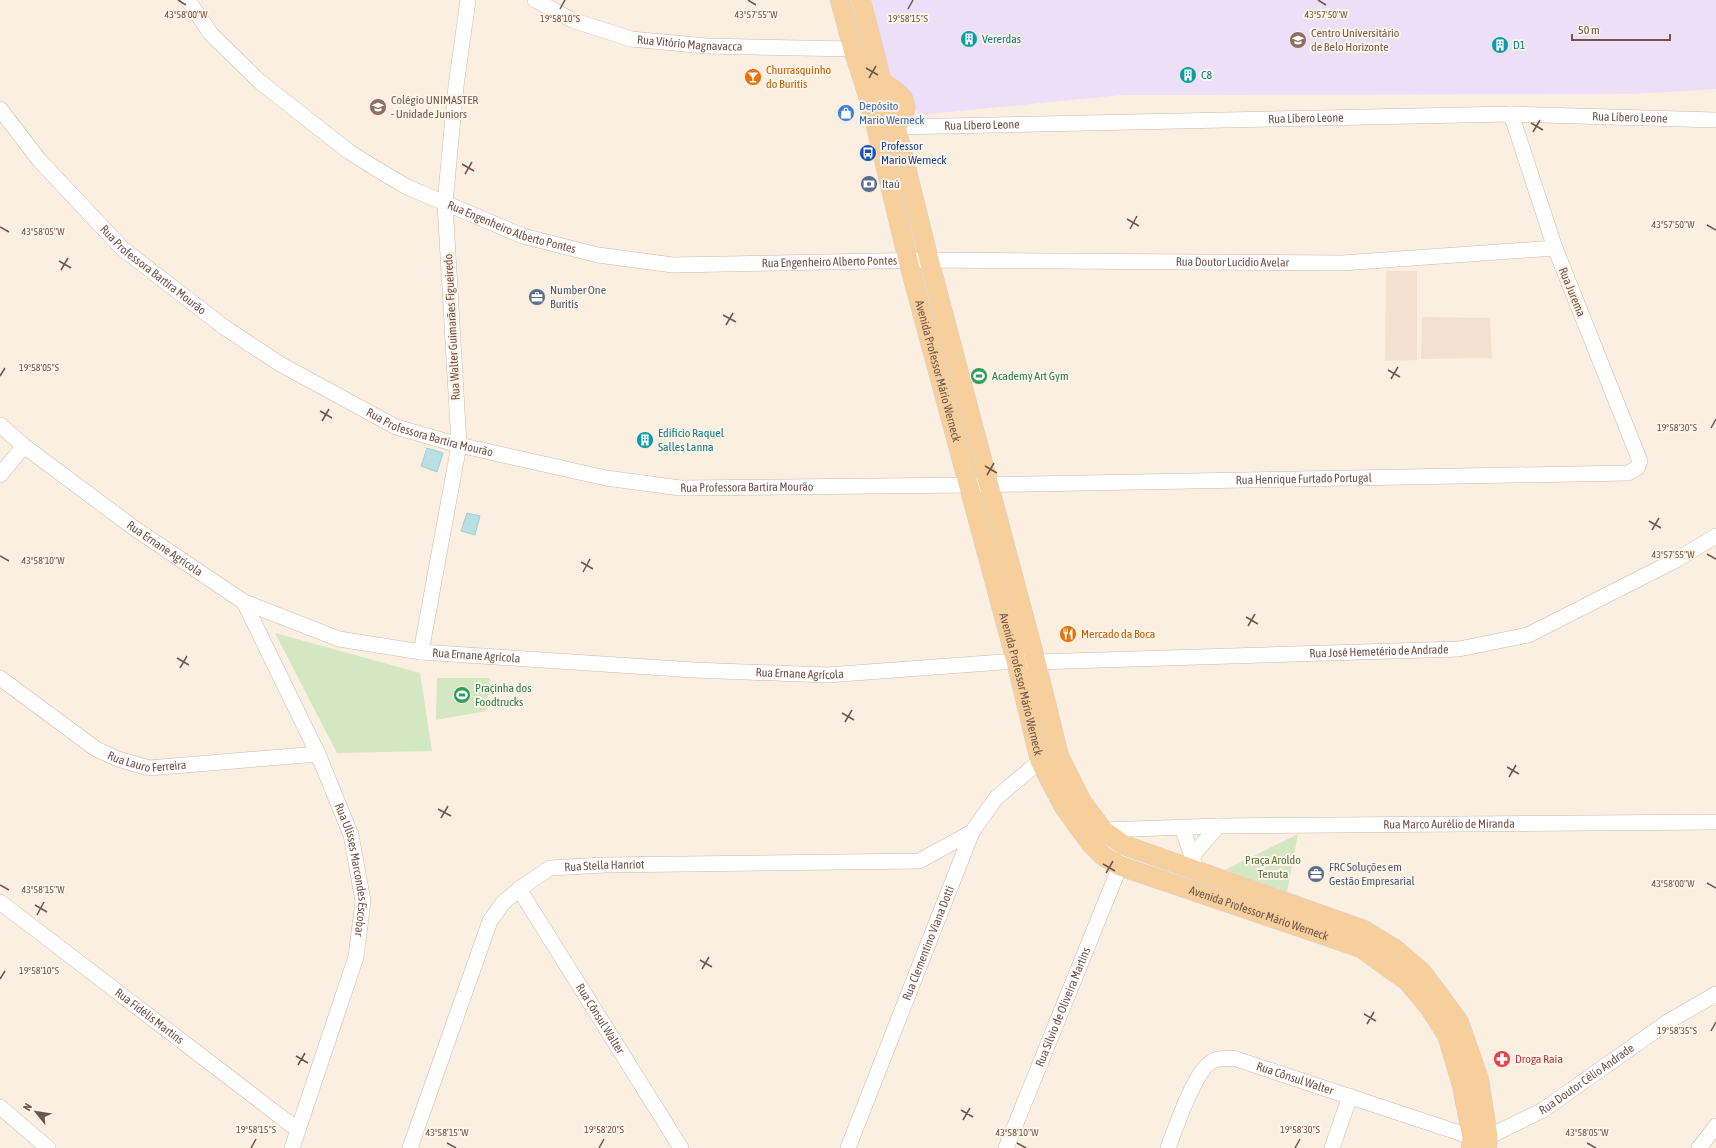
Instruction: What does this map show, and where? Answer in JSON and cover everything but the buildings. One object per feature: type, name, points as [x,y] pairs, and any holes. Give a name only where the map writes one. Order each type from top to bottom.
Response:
[{"type":"main road","name":"Avenida Professor Mário Werneck","points":[[840,0],[853,49],[870,102],[908,260],[1016,661],[1040,761],[1064,807],[1090,843],[1103,856],[1120,866],[1361,948],[1408,982],[1429,1007],[1447,1034],[1480,1142]]},
{"type":"main road","points":[[861,0],[882,82],[898,93],[904,101],[906,109],[896,127],[886,121],[870,102]]},
{"type":"main road","name":"Avenida Professor Mário Werneck","points":[[896,127],[929,260],[1060,756],[1082,802],[1103,830],[1124,845],[1195,863],[1364,930],[1396,950],[1422,972],[1459,1022],[1479,1079],[1480,1142]]},
{"type":"main road","points":[[1168,882],[1184,879],[1195,863]]},
{"type":"street","name":"Rua Engenheiro Alberto Pontes","points":[[188,0],[211,34],[258,81],[348,151],[407,187],[523,236],[598,255],[672,265],[908,260]]},
{"type":"street","name":"Rua Walter Guimarães Figueiredo","points":[[421,652],[459,445],[445,203],[456,86],[468,0]]},
{"type":"street","name":"Rua Vitório Magnavacca","points":[[535,0],[572,20],[631,39],[706,46],[853,49]]},
{"type":"street","name":"Rua Professora Bartira Mourão","points":[[0,109],[40,161],[123,249],[224,327],[280,364],[396,427],[459,445],[606,478],[680,488],[969,485]]},
{"type":"street","name":"Rua Líbero Leone","points":[[896,127],[1511,114],[1716,120]]},
{"type":"street","name":"Rua Jurema","points":[[1511,114],[1555,248],[1640,460],[1637,468]]},
{"type":"street","name":"Rua Doutor Lucídio Avelar","points":[[908,260],[1342,264],[1555,248]]},
{"type":"street","name":"Rua Ernane Agrícola","points":[[0,425],[24,446],[134,528],[244,602],[339,639],[421,652],[694,670],[827,675],[1016,661]]},
{"type":"street","points":[[0,475],[24,446]]},
{"type":"street","name":"Rua Henrique Furtado Portugal","points":[[969,485],[1628,473],[1637,468]]},
{"type":"street","name":"Rua José Hemetério de Andrade","points":[[1016,661],[1036,662],[1459,649],[1528,635],[1676,560],[1716,536]]},
{"type":"street","name":"Rua Ulisses Marcondes Escobar","points":[[244,602],[318,754],[351,835],[363,901],[356,957],[292,1148]]},
{"type":"street","name":"Rua Lauro Ferreira","points":[[0,678],[96,749],[118,759],[148,768],[318,754]]},
{"type":"street","name":"Rua Clementino Viana Dotti","points":[[848,1148],[972,832],[996,798],[1040,761]]},
{"type":"street","name":"Rua Marco Aurélio de Miranda","points":[[1103,830],[1218,826],[1716,822]]},
{"type":"street","points":[[1195,863],[1218,826]]},
{"type":"street","points":[[1182,827],[1195,863]]},
{"type":"street","name":"Rua Stella Hanriot","points":[[410,1148],[490,921],[502,903],[550,868],[589,866],[919,861],[972,832]]},
{"type":"street","name":"Rua Sílvio de Oliveira Martins","points":[[1006,1148],[1120,866]]},
{"type":"street","name":"Rua Cônsul Walter","points":[[520,889],[681,1148]]},
{"type":"street","name":"Rua Fidélis Martins","points":[[0,902],[298,1130]]},
{"type":"street","name":"Rua Doutor Célio Andrade","points":[[1480,1142],[1543,1110],[1669,1021],[1716,994]]},
{"type":"street","name":"Rua Cônsul Walter","points":[[1168,1148],[1191,1090],[1202,1070],[1214,1060],[1233,1058],[1350,1096],[1480,1142]]},
{"type":"street","points":[[1332,1148],[1350,1096]]},
{"type":"street","points":[[0,1107],[48,1148]]},
{"type":"street","points":[[1699,1148],[1716,1126]]},
{"type":"shaded area","name":"Centro Universitário de Belo Horizonte","points":[[872,0],[1716,0],[1716,89],[1631,94],[1122,95],[919,115],[889,79]]},
{"type":"shaded area","points":[[1386,271],[1417,271],[1417,360],[1385,361]]},
{"type":"shaded area","points":[[1422,317],[1490,318],[1492,358],[1421,359]]},
{"type":"green space","points":[[275,633],[420,673],[432,751],[337,753]]},
{"type":"green space","name":"Praçinha dos Foodtrucks","points":[[437,678],[490,678],[486,711],[436,720]]},
{"type":"green space","name":"Praça Aroldo Tenuta","points":[[1298,834],[1287,892],[1225,870]]},
{"type":"water","points":[[427,448],[443,453],[437,472],[421,466]]},
{"type":"water","points":[[467,513],[480,516],[475,535],[461,531]]},
{"type":"place","name":"Vererdas","points":[[969,39]]},
{"type":"place","name":"Centro Universitário de Belo Horizonte","points":[[1298,40]]},
{"type":"place","name":"D1","points":[[1500,45]]},
{"type":"place","name":"C8","points":[[1188,75]]},
{"type":"place","name":"Churrasquinho do Buritis","points":[[753,77]]},
{"type":"place","name":"Colégio UNIMASTER - Unidade Juniors","points":[[378,107]]},
{"type":"place","name":"Depósito Mario Werneck","points":[[846,113]]},
{"type":"place","name":"Professor Mario Werneck","points":[[868,153]]},
{"type":"place","name":"Itaú","points":[[869,184]]},
{"type":"place","name":"Number One Buritis","points":[[537,297]]},
{"type":"place","name":"Academy Art Gym","points":[[979,376]]},
{"type":"place","name":"Edificio Raquel Salles Lanna","points":[[645,440]]},
{"type":"place","name":"Mercado da Boca","points":[[1068,634]]},
{"type":"place","name":"Praçinha dos Foodtrucks","points":[[462,695]]},
{"type":"place","name":"FRC Soluções em Gestão Empresarial","points":[[1316,874]]},
{"type":"place","name":"Droga Raia","points":[[1502,1059]]}]
